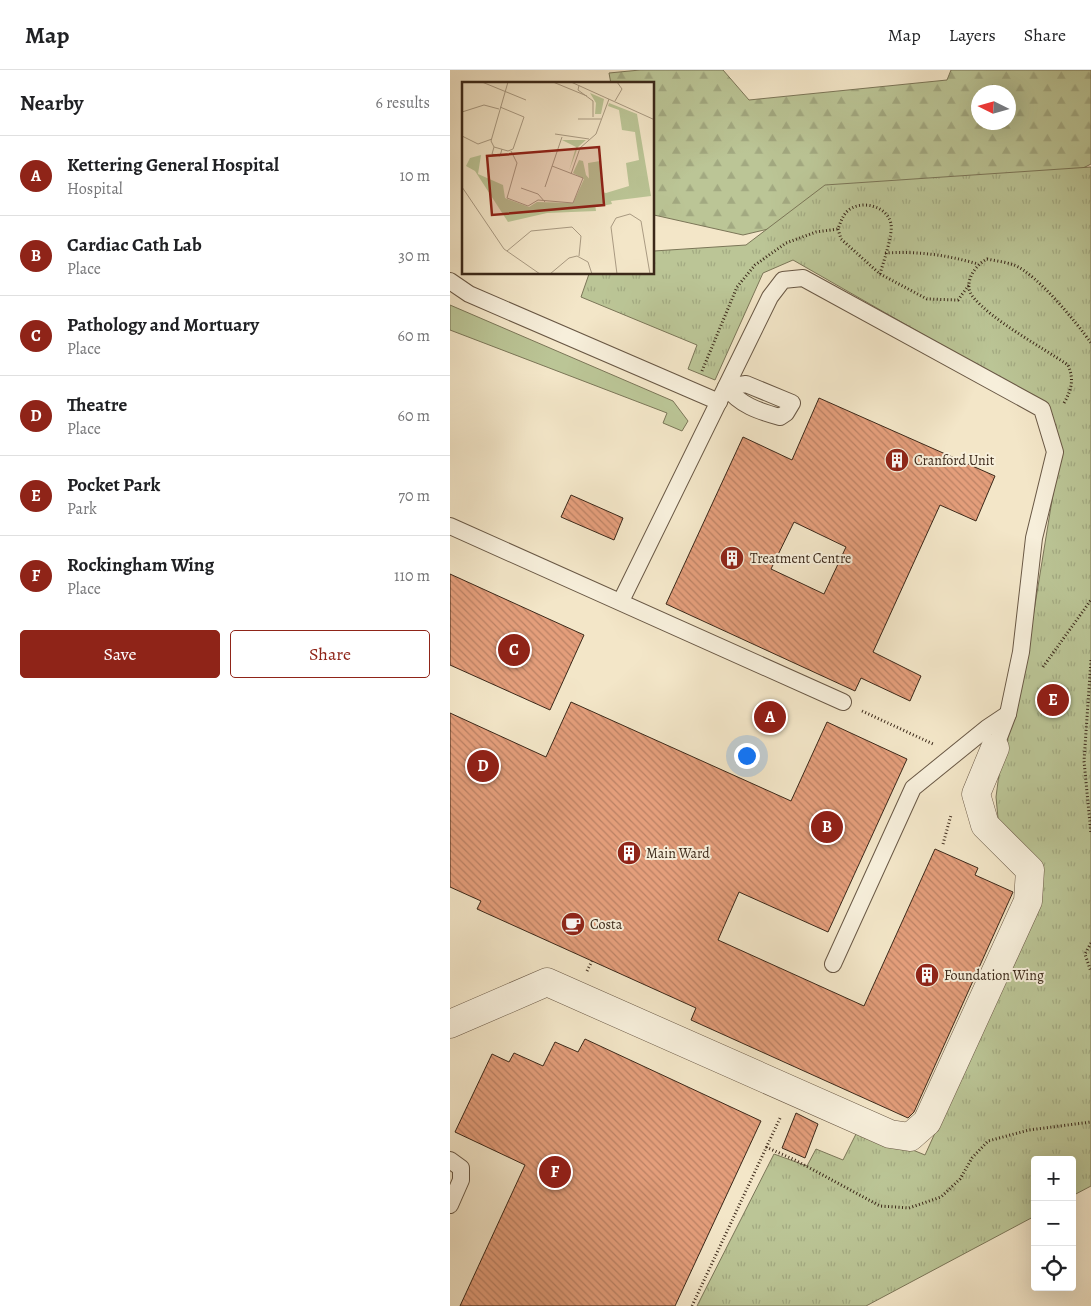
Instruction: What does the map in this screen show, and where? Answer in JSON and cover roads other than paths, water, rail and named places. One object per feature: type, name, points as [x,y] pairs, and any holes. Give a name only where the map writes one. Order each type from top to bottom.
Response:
[{"type":"street","points":[[450,1024],[547,982],[890,1134],[910,1137],[927,1122],[1028,901],[1030,870],[985,825],[976,794],[995,748]]},
{"type":"lane","points":[[621,601],[770,297],[783,280],[803,278],[1042,409],[1055,452],[1034,538],[1021,652],[1008,714],[995,748]]},
{"type":"lane","points":[[450,281],[469,294],[719,402]]},
{"type":"lane","points":[[450,526],[843,702]]},
{"type":"lane","points":[[833,964],[913,788],[987,728],[1008,714]]},
{"type":"lane","points":[[450,1160],[461,1168],[461,1180],[450,1205]]},
{"type":"place","name":"Cranford Unit","points":[[897,460]]},
{"type":"place","name":"Treatment Centre","points":[[732,558]]},
{"type":"place","name":"Pathology and Mortuary","points":[[514,650]]},
{"type":"place","name":"Pocket Park","points":[[1053,700]]},
{"type":"place","name":"Kettering General Hospital","points":[[770,717]]},
{"type":"place","name":"Theatre","points":[[483,766]]},
{"type":"place","name":"Cardiac Cath Lab","points":[[827,827]]},
{"type":"place","name":"Main Ward","points":[[629,853]]},
{"type":"place","name":"Costa","points":[[573,924]]},
{"type":"place","name":"Foundation Wing","points":[[927,975]]},
{"type":"place","name":"Rockingham Wing","points":[[555,1172]]}]
